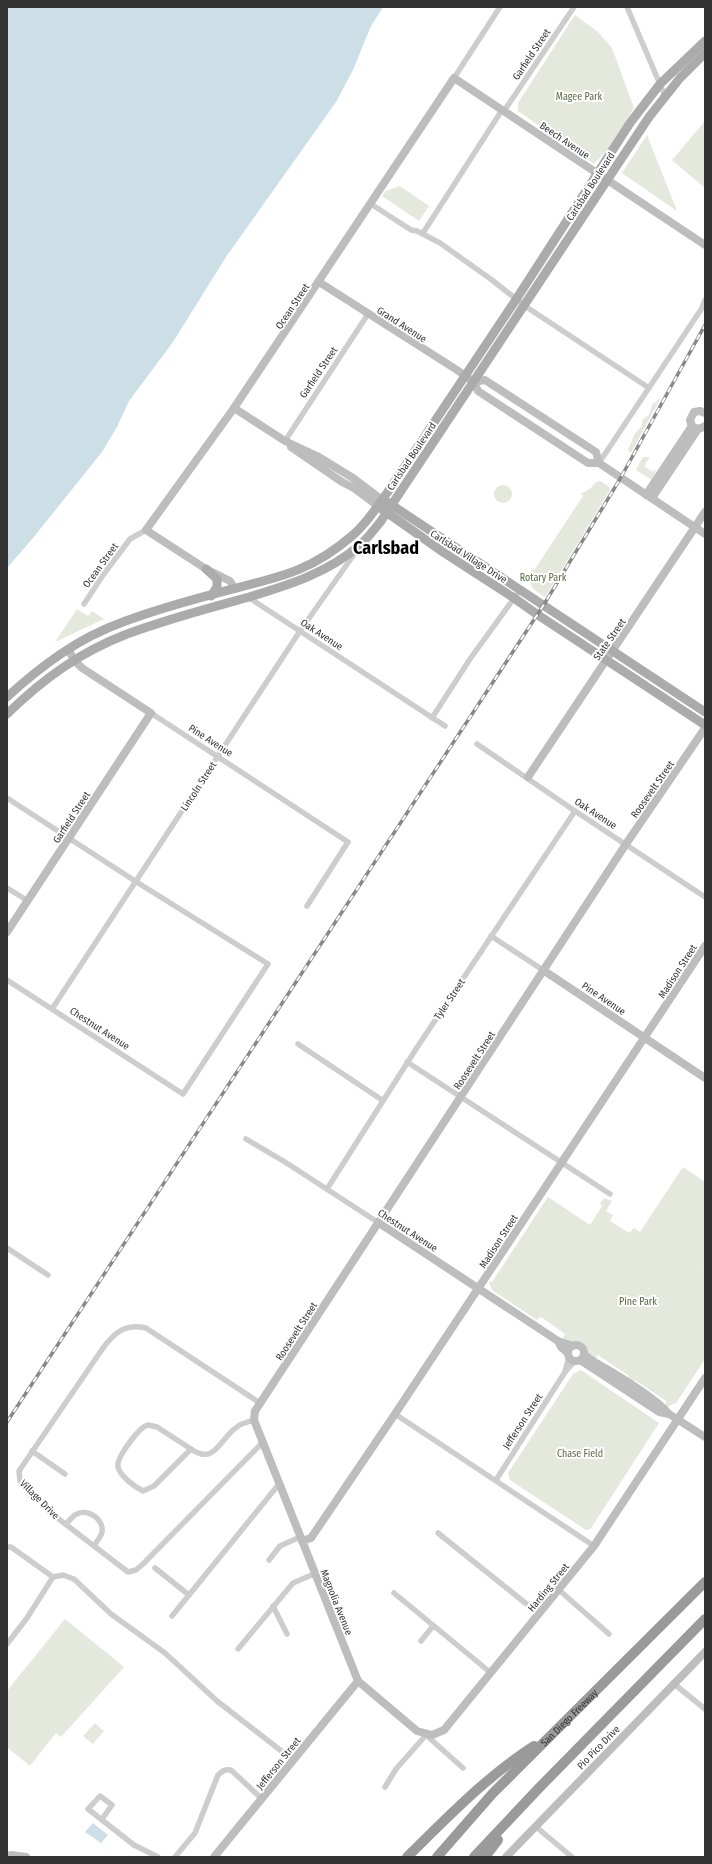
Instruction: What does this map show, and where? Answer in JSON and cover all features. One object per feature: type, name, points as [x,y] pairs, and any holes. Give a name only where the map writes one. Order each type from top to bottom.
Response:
[{"type":"highway","name":"San Diego Freeway","points":[[437,1857],[493,1793],[705,1582]]},
{"type":"highway","points":[[474,1857],[539,1788],[705,1619]]},
{"type":"highway","points":[[407,1857],[442,1822],[510,1762],[550,1735]]},
{"type":"highway","points":[[485,1857],[539,1788]]},
{"type":"main road","name":"Carlsbad Boulevard","points":[[7,697],[35,672],[68,649],[97,633],[122,622],[235,588],[280,577],[311,564],[336,549],[354,534],[380,503],[517,298],[630,123],[660,84],[705,41]]},
{"type":"main road","name":"Carlsbad Boulevard","points":[[7,714],[43,681],[74,660],[129,633],[293,584],[336,563],[360,545],[389,509],[525,306],[607,180],[665,96],[705,53]]},
{"type":"main road","name":"Carlsbad Village Drive","points":[[380,503],[520,590],[705,712]]},
{"type":"main road","name":"Carlsbad Village Drive","points":[[389,509],[468,570],[514,598],[705,725]]},
{"type":"main road","points":[[206,569],[217,579],[217,587],[210,596]]},
{"type":"main road","points":[[248,597],[280,577]]},
{"type":"main road","points":[[207,610],[220,600],[235,595],[235,588]]},
{"type":"street","name":"Ocean Street","points":[[84,604],[102,576],[130,539],[146,530],[234,408],[320,282],[500,7]]},
{"type":"street","name":"Garfield Street","points":[[423,233],[503,111],[574,7]]},
{"type":"street","points":[[627,7],[665,96]]},
{"type":"street","name":"Beech Avenue","points":[[454,78],[705,245]]},
{"type":"street","points":[[371,204],[411,230],[423,233],[440,243],[517,298],[525,306],[649,388]]},
{"type":"street","name":"Grand Avenue","points":[[320,282],[474,382],[478,391],[534,429],[588,463],[599,463],[705,534]]},
{"type":"street","points":[[599,463],[702,308],[705,300]]},
{"type":"street","name":"Garfield Street","points":[[285,441],[368,314]]},
{"type":"street","name":"Grand Avenue","points":[[474,382],[485,380],[501,390],[596,452],[599,463]]},
{"type":"street","name":"Carlsbad Village Drive","points":[[234,408],[285,441],[317,456],[353,478],[380,503]]},
{"type":"street","points":[[649,496],[698,427],[690,420],[692,414],[697,411],[705,413]]},
{"type":"street","name":"State Street","points":[[528,777],[705,512]]},
{"type":"street","points":[[146,530],[206,569],[230,581],[235,588]]},
{"type":"street","name":"Lincoln Street","points":[[52,1009],[217,756],[300,631],[360,545]]},
{"type":"street","points":[[432,718],[470,659],[520,590]]},
{"type":"street","name":"Oak Avenue","points":[[248,597],[445,726]]},
{"type":"street","name":"Pine Avenue","points":[[68,649],[74,660],[82,668],[348,842],[306,906]]},
{"type":"street","name":"Garfield Street","points":[[7,932],[151,713]]},
{"type":"street","name":"Roosevelt Street","points":[[260,1404],[462,1097],[543,970],[705,728]]},
{"type":"street","name":"Oak Avenue","points":[[477,744],[705,897]]},
{"type":"street","points":[[7,798],[136,881]]},
{"type":"street","name":"Tyler Street","points":[[327,1189],[382,1100],[575,811]]},
{"type":"street","name":"Chestnut Avenue","points":[[7,980],[183,1094],[268,964],[136,881]]},
{"type":"street","points":[[7,888],[28,901]]},
{"type":"street","name":"Pine Avenue","points":[[491,936],[705,1078]]},
{"type":"street","name":"Madison Street","points":[[301,1539],[311,1538],[395,1414],[705,946]]},
{"type":"street","points":[[298,1044],[382,1100]]},
{"type":"street","points":[[408,1062],[610,1194]]},
{"type":"street","name":"Chestnut Avenue","points":[[246,1139],[327,1189],[558,1341],[575,1355],[658,1412],[669,1414],[705,1437]]},
{"type":"street","points":[[7,1248],[48,1275]]},
{"type":"street","name":"Village Drive","points":[[260,1404],[146,1328],[140,1326],[122,1328],[112,1335],[32,1451],[19,1471],[20,1481],[66,1524],[128,1572],[136,1570],[263,1442]]},
{"type":"street","name":"Jefferson Street","points":[[496,1480],[575,1355]]},
{"type":"street","name":"Harding Street","points":[[426,1734],[432,1735],[444,1730],[594,1546],[705,1378]]},
{"type":"street","points":[[191,1450],[154,1486],[147,1490],[143,1491],[137,1488],[118,1469],[119,1459],[141,1428],[148,1425],[157,1427],[191,1450],[204,1456],[212,1453],[237,1426],[254,1420],[255,1411],[260,1404]]},
{"type":"street","points":[[395,1414],[594,1546]]},
{"type":"street","name":"Magnolia Avenue","points":[[254,1420],[314,1574],[358,1681],[417,1731],[426,1734],[463,1768]]},
{"type":"street","points":[[32,1451],[65,1474]]},
{"type":"street","points":[[172,1616],[279,1484]]},
{"type":"street","points":[[66,1524],[75,1515],[82,1512],[90,1513],[100,1521],[102,1526],[100,1536],[94,1546]]},
{"type":"street","points":[[438,1533],[539,1614]]},
{"type":"street","points":[[269,1560],[280,1546],[301,1539]]},
{"type":"street","points":[[7,1547],[11,1548],[53,1577]]},
{"type":"street","points":[[155,1568],[189,1595]]},
{"type":"street","points":[[7,1644],[27,1618],[53,1577],[63,1574],[74,1579],[111,1614],[165,1653],[217,1701],[293,1760]]},
{"type":"street","points":[[238,1648],[292,1583],[314,1574]]},
{"type":"street","points":[[559,1590],[609,1634]]},
{"type":"street","points":[[394,1593],[491,1673]]},
{"type":"street","points":[[273,1606],[287,1634]]},
{"type":"street","points":[[421,1641],[433,1626]]},
{"type":"street","name":"Pio Pico Drive","points":[[506,1857],[673,1683],[705,1652]]},
{"type":"street","name":"Jefferson Street","points":[[214,1857],[358,1681]]},
{"type":"street","points":[[673,1683],[705,1708]]},
{"type":"street","points":[[385,1787],[396,1769],[426,1734]]},
{"type":"street","points":[[175,1857],[194,1833],[214,1783],[222,1771],[227,1769],[231,1770],[262,1799]]},
{"type":"street","points":[[102,1819],[134,1845],[158,1857]]},
{"type":"street","points":[[535,1826],[572,1857]]},
{"type":"street","points":[[10,1854],[26,1857]]},
{"type":"green space","name":"Magee Park","points":[[575,15],[598,32],[612,48],[634,108],[608,149],[594,164],[518,111],[518,103]]},
{"type":"green space","points":[[705,121],[705,188],[672,160]]},
{"type":"green space","points":[[647,135],[677,211],[622,173]]},
{"type":"green space","points":[[400,186],[429,206],[419,221],[382,196],[386,191]]},
{"type":"green space","points":[[659,399],[631,453],[628,450],[635,433],[641,427],[643,419],[649,415],[652,405]]},
{"type":"green space","points":[[643,457],[650,457],[644,466],[653,472],[654,470],[656,471],[652,480],[636,470]]},
{"type":"green space","name":"Rotary Park","points":[[600,481],[608,486],[610,490],[545,597],[531,586],[531,568],[534,570],[535,569],[583,496],[581,494],[591,488],[596,482]]},
{"type":"green space","points":[[503,485],[509,488],[512,494],[509,500],[503,503],[497,500],[494,494],[497,488]]},
{"type":"green space","points":[[77,609],[88,616],[92,611],[104,619],[55,642]]},
{"type":"green space","name":"Pine Park","points":[[683,1167],[705,1182],[705,1269],[703,1271],[705,1273],[705,1359],[676,1403],[666,1407],[666,1401],[635,1380],[633,1383],[628,1379],[629,1376],[598,1355],[596,1358],[589,1356],[587,1349],[583,1344],[577,1342],[570,1343],[563,1338],[565,1334],[541,1317],[537,1320],[492,1290],[489,1283],[490,1281],[492,1282],[548,1197],[590,1225],[602,1206],[600,1204],[604,1198],[612,1201],[606,1211],[613,1215],[610,1221],[629,1233],[634,1228],[640,1232]]},
{"type":"green space","name":"Chase Field","points":[[581,1370],[659,1423],[593,1525],[590,1529],[586,1530],[510,1480],[508,1473],[573,1374]]},
{"type":"green space","points":[[65,1619],[124,1667],[61,1737],[56,1733],[30,1766],[7,1747],[7,1691]]},
{"type":"green space","points":[[95,1723],[104,1731],[93,1744],[83,1736]]},
{"type":"shaded area","points":[[7,7],[383,7],[371,26],[353,70],[336,102],[226,257],[173,342],[129,401],[117,427],[102,452],[7,568]]},
{"type":"shaded area","points":[[93,1823],[108,1835],[101,1843],[85,1832]]},
{"type":"railway","points":[[7,1422],[543,606],[620,479],[705,325]]},
{"type":"district","name":"Carlsbad","points":[[386,548]]}]
